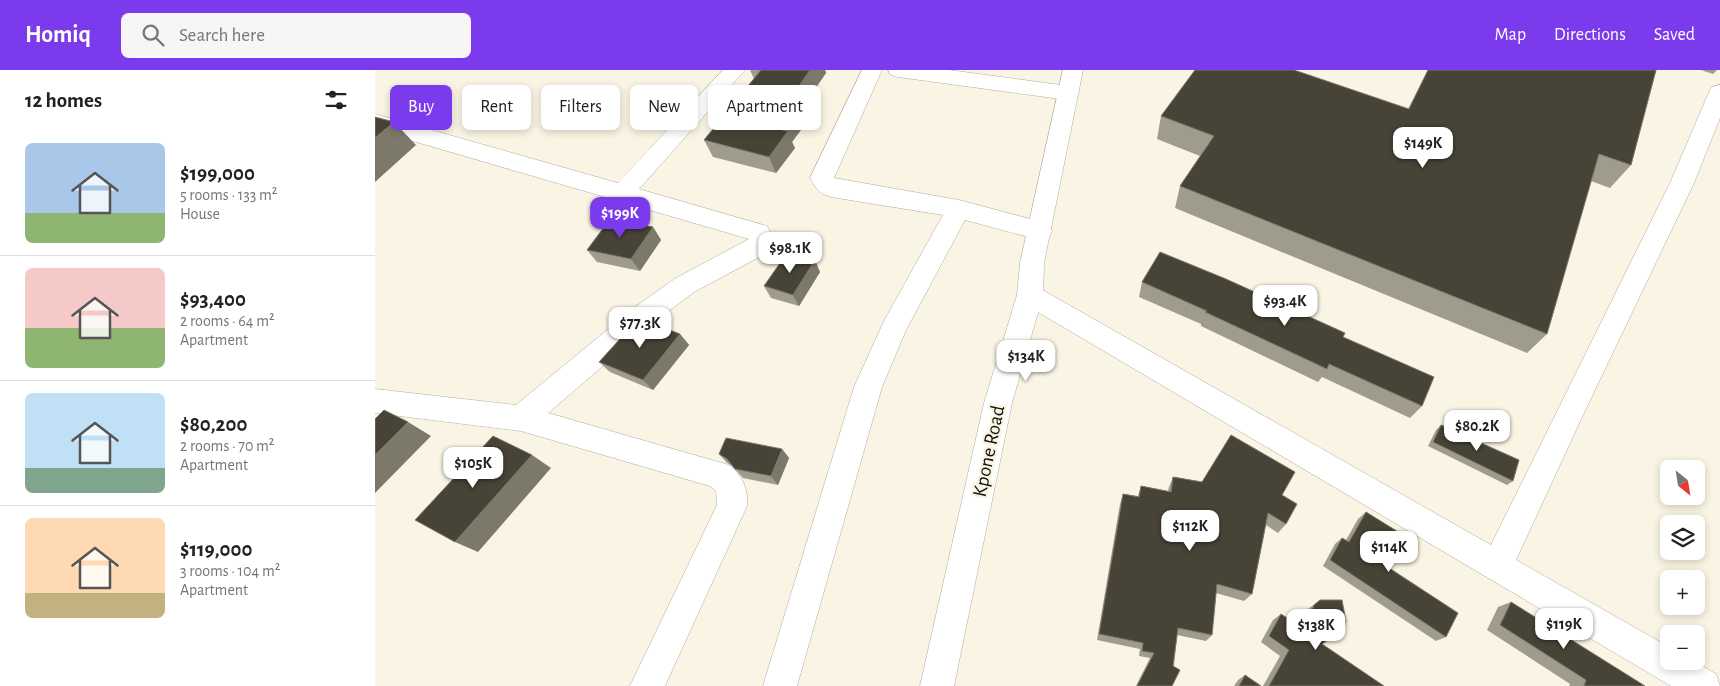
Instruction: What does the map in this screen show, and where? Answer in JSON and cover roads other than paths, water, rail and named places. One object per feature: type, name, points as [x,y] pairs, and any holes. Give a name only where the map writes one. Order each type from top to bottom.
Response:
[{"type":"main road","points":[[622,193],[735,70]]},
{"type":"main road","points":[[872,70],[822,178],[823,181],[831,188],[959,209],[1040,231]]},
{"type":"main road","points":[[898,70],[1070,81]]},
{"type":"main road","name":"Kpone Road","points":[[937,686],[997,403],[1030,295],[1032,263],[1070,81]]},
{"type":"main road","points":[[1497,567],[1682,183],[1720,92]]},
{"type":"main road","points":[[375,122],[738,226],[758,233],[762,239],[758,246],[685,285],[644,315],[521,418]]},
{"type":"main road","points":[[780,686],[868,387],[893,329],[959,209]]},
{"type":"main road","points":[[1030,295],[1704,686]]},
{"type":"main road","points":[[375,400],[521,418],[719,475],[732,488],[732,506],[647,686]]}]
